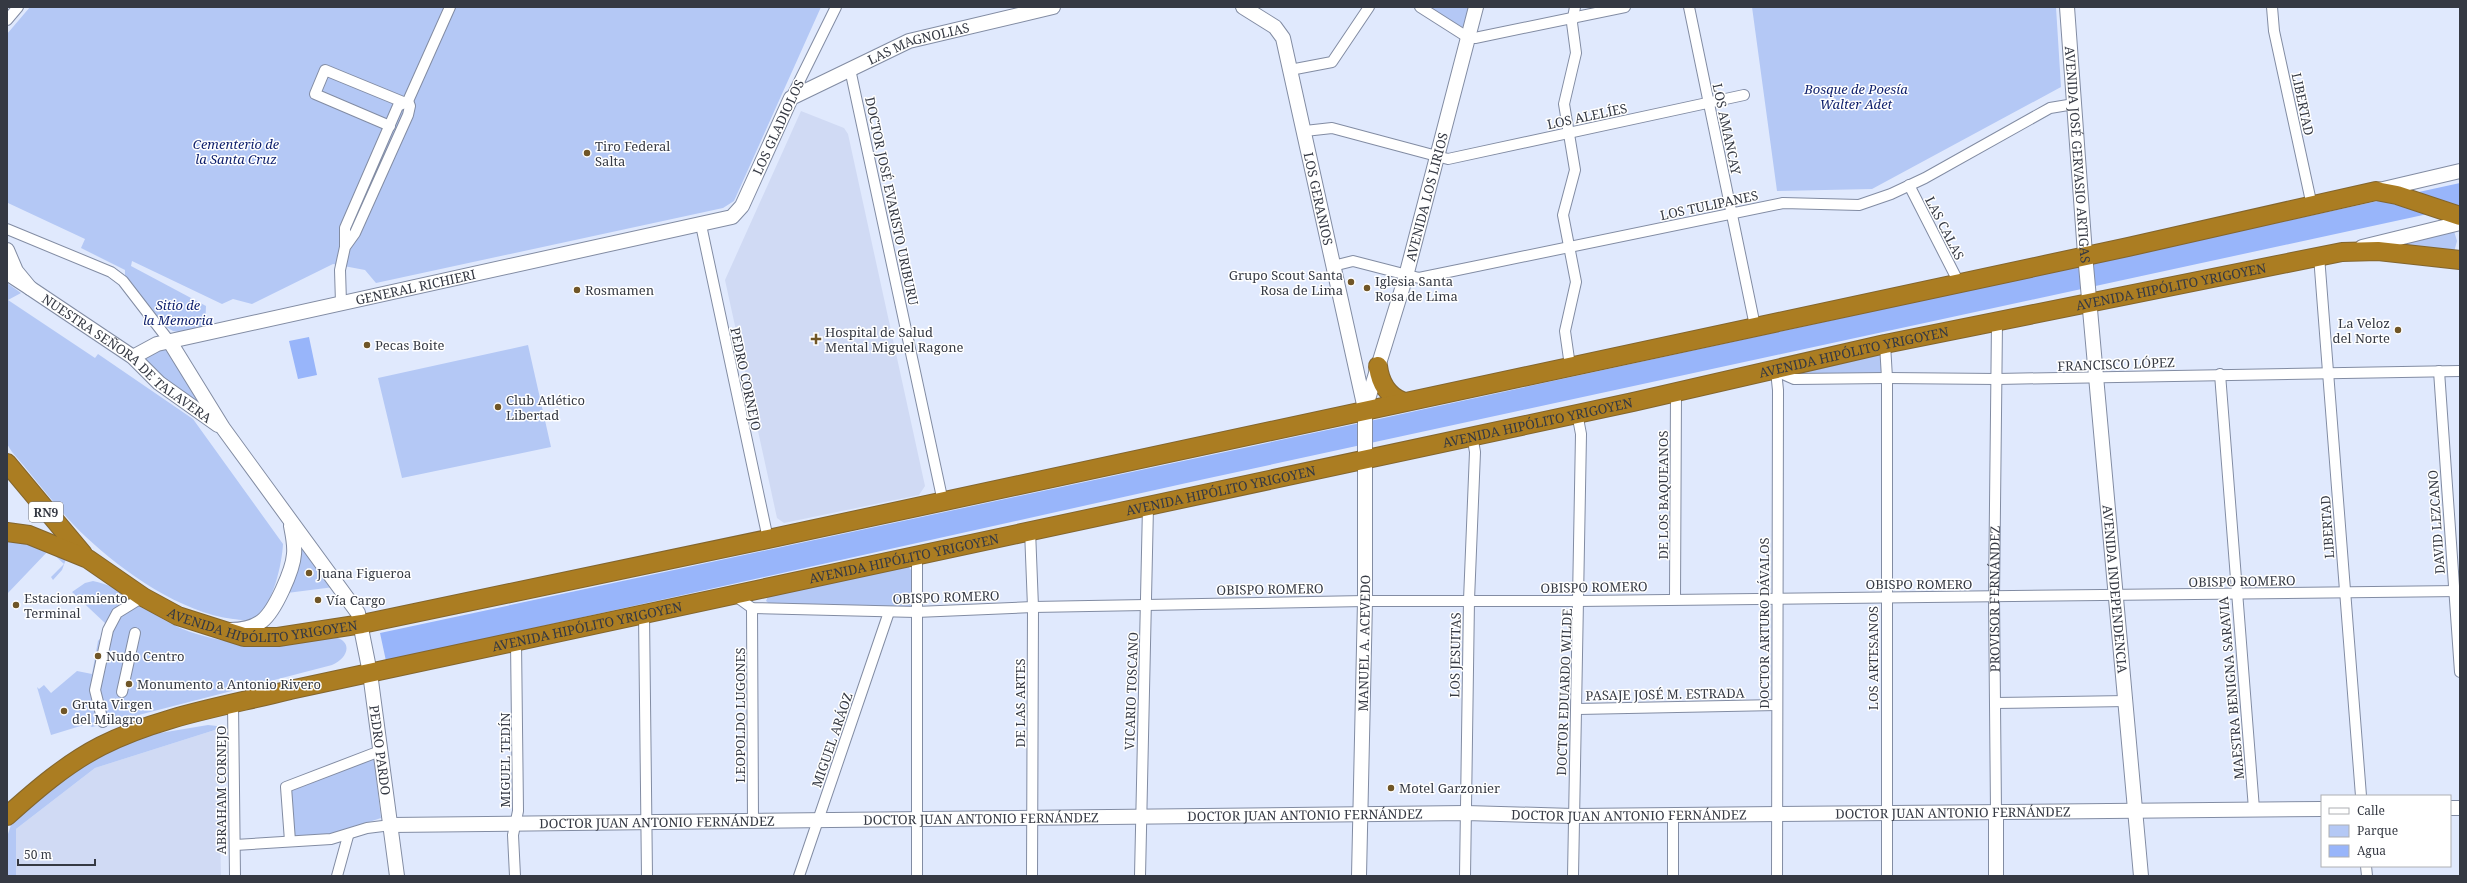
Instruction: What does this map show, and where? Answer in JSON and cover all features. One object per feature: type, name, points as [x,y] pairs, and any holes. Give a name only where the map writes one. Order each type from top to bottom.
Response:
[{"type":"highway","name":"AVENIDA HIPÓLITO YRIGOYEN","points":[[7,532],[29,535],[88,559],[143,597],[178,616],[216,630],[244,637],[263,638],[362,624],[943,502],[1402,401],[1959,283],[2376,191]]},
{"type":"highway","points":[[2376,191],[2397,195],[2459,217]]},
{"type":"highway","points":[[2342,252],[2378,251],[2460,260]]},
{"type":"highway","name":"AVENIDA HIPÓLITO YRIGOYEN","points":[[7,816],[57,773],[102,746],[170,719],[370,673],[1472,435],[1776,371],[1886,344],[1997,323],[2090,302],[2342,252]]},
{"type":"highway","points":[[1378,366],[1380,377],[1388,392],[1393,398],[1402,401]]},
{"type":"highway","name":"RN9","points":[[7,463],[88,559]]},
{"type":"street","points":[[7,20],[18,7]]},
{"type":"street","points":[[341,303],[340,270],[345,247],[345,228],[398,106],[406,102],[450,7]]},
{"type":"street","name":"LOS GLADIOLOS","points":[[701,225],[723,220],[738,212],[791,98],[836,7]]},
{"type":"street","name":"LAS MAGNOLIAS","points":[[791,98],[914,40],[1010,12],[1051,7]]},
{"type":"street","name":"LOS GERANIOS","points":[[1243,7],[1280,32],[1305,131],[1365,409]]},
{"type":"street","points":[[1290,70],[1332,62],[1369,7]]},
{"type":"street","points":[[1420,7],[1468,37],[1479,38],[1625,7]]},
{"type":"street","name":"AVENIDA LOS LIRIOS","points":[[1365,409],[1406,276],[1476,7]]},
{"type":"street","points":[[1570,366],[1565,330],[1576,282],[1564,215],[1575,170],[1564,104],[1576,54],[1572,18],[1575,7]]},
{"type":"street","name":"LOS AMANCAY","points":[[1689,7],[1755,326]]},
{"type":"street","name":"AVENIDA JOSÉ GERVASIO ARTIGAS","points":[[2067,7],[2085,254],[2090,302]]},
{"type":"street","name":"LIBERTAD","points":[[2272,7],[2274,31],[2312,206]]},
{"type":"street","name":"DOCTOR JOSÉ EVARISTO URIBURU","points":[[850,69],[943,502]]},
{"type":"street","points":[[345,247],[355,233],[408,115],[410,106],[406,102],[325,70],[315,94],[390,126]]},
{"type":"street","name":"LOS ALELÍES","points":[[1305,131],[1332,128],[1448,159],[1570,134],[1744,95]]},
{"type":"street","name":"LOS TULIPANES","points":[[1333,266],[1353,261],[1406,276],[1419,278],[1783,203],[1859,205],[1909,186],[2050,108],[2074,104]]},
{"type":"street","name":"AVENIDA HIPÓLITO YRIGOYEN","points":[[2376,191],[2460,171]]},
{"type":"street","name":"LAS CALAS","points":[[1909,186],[1959,283]]},
{"type":"street","name":"AVENIDA HIPÓLITO YRIGOYEN","points":[[2342,252],[2459,217]]},
{"type":"street","name":"GENERAL RICHIERI","points":[[133,357],[157,344],[701,225]]},
{"type":"street","name":"PEDRO CORNEJO","points":[[701,225],[768,539]]},
{"type":"street","name":"NUESTRA SEÑORA DE TALAVERA","points":[[7,229],[111,272],[123,282],[170,342],[223,428],[290,522],[354,605],[362,624]]},
{"type":"street","name":"NUESTRA SEÑORA DE TALAVERA","points":[[7,250],[16,271],[30,288]]},
{"type":"street","name":"LIBERTAD","points":[[2319,256],[2361,795]]},
{"type":"street","name":"NUESTRA SEÑORA DE TALAVERA","points":[[7,273],[133,357],[159,383],[223,428]]},
{"type":"street","name":"AVENIDA INDEPENDENCIA","points":[[2090,302],[2127,702],[2141,876]]},
{"type":"street","name":"PROVISOR FERNÁNDEZ","points":[[1996,876],[1994,597],[1997,323]]},
{"type":"street","name":"LOS ARTESANOS","points":[[1886,344],[1887,876]]},
{"type":"street","name":"FRANCISCO LÓPEZ","points":[[1776,371],[1794,379],[2098,378],[2220,374],[2460,371]]},
{"type":"street","name":"DOCTOR ARTURO DÁVALOS","points":[[1776,371],[1778,390],[1776,598],[1777,876]]},
{"type":"street","name":"DAVID LEZCANO","points":[[2439,371],[2457,591],[2460,672]]},
{"type":"street","name":"MAESTRA BENIGNA SARAVIA","points":[[2220,374],[2254,809]]},
{"type":"street","name":"DE LOS BAQUEANOS","points":[[1675,598],[1676,392]]},
{"type":"street","name":"MANUEL A. ACEVEDO","points":[[1359,876],[1367,458],[1365,409]]},
{"type":"street","name":"DOCTOR EDUARDO WILDE","points":[[1573,876],[1573,816],[1578,709],[1581,434],[1577,414]]},
{"type":"street","name":"LOS JESUITAS","points":[[1466,876],[1469,600],[1475,452],[1472,435]]},
{"type":"street","name":"VICARIO TOSCANO","points":[[1140,876],[1148,506]]},
{"type":"street","name":"NUESTRA SEÑORA DE TALAVERA","points":[[216,630],[247,628],[263,621],[292,567],[294,543],[290,522]]},
{"type":"street","name":"DE LAS ARTES","points":[[1030,530],[1033,607],[1032,876]]},
{"type":"street","points":[[917,556],[917,876]]},
{"type":"street","name":"OBISPO ROMERO","points":[[752,608],[916,612],[1033,607],[1365,601],[1579,601],[1675,598],[1886,598],[2457,591]]},
{"type":"street","points":[[734,595],[752,608]]},
{"type":"street","points":[[103,722],[96,690],[108,630],[117,613],[143,597]]},
{"type":"street","name":"LEOPOLDO LUGONES","points":[[752,608],[754,821]]},
{"type":"street","name":"MIGUEL ARÁOZ","points":[[799,876],[889,612]]},
{"type":"street","points":[[644,614],[647,876]]},
{"type":"street","name":"PEDRO PARDO","points":[[362,624],[397,876]]},
{"type":"street","points":[[122,692],[135,633]]},
{"type":"street","name":"MIGUEL TEDÍN","points":[[515,876],[514,835],[518,811],[516,642]]},
{"type":"street","points":[[1995,703],[2127,702]]},
{"type":"street","name":"ABRAHAM CORNEJO","points":[[233,704],[235,876]]},
{"type":"street","name":"PASAJE JOSÉ M. ESTRADA","points":[[1578,709],[1777,705]]},
{"type":"street","points":[[290,841],[286,787],[380,751]]},
{"type":"street","name":"DOCTOR JUAN ANTONIO FERNÁNDEZ","points":[[235,845],[331,839],[348,836],[367,828],[391,825],[1466,814],[1573,816],[2321,809]]},
{"type":"street","points":[[1673,815],[1673,876]]},
{"type":"street","points":[[337,876],[348,836]]},
{"type":"shaded area","name":"Hospital de Salud Mental Miguel Ragone","points":[[801,111],[844,128],[848,134],[925,486],[919,495],[784,523],[777,518],[725,280]]},
{"type":"shaded area","points":[[218,729],[221,876],[16,876],[16,829],[95,768]]},
{"type":"green space","points":[[30,7],[821,7],[734,201],[723,208],[376,283],[365,270],[333,264],[252,304],[233,299],[222,304],[132,261],[131,266],[206,306],[205,327],[179,332],[173,331],[163,325],[125,281],[125,270],[81,248],[85,239],[8,203],[7,205],[7,34]]},
{"type":"green space","points":[[1427,7],[1469,7],[1464,27],[1461,27]]},
{"type":"green space","name":"Bosque de Poesía Walter Adet","points":[[1752,7],[2056,7],[2061,87],[1872,189],[1777,191]]},
{"type":"green space","points":[[2454,231],[2457,241],[2454,252],[2404,245],[2406,239]]},
{"type":"green space","points":[[7,283],[21,293],[8,300],[95,358],[98,354],[193,419],[283,544],[278,576],[274,588],[263,609],[256,616],[248,620],[233,619],[194,609],[174,600],[135,577],[117,564],[76,527],[57,507],[12,452],[7,444]]},
{"type":"green space","points":[[528,345],[551,447],[402,478],[378,378]]},
{"type":"green space","points":[[157,348],[169,349],[199,400],[200,407],[147,364],[146,358]]},
{"type":"green space","points":[[1879,351],[1882,367],[1880,374],[1798,376],[1787,372]]},
{"type":"green space","points":[[7,534],[23,536],[49,543],[62,553],[66,559],[62,570],[53,580],[51,577],[64,564],[49,550],[7,594]]},
{"type":"green space","points":[[300,542],[334,587],[287,593]]},
{"type":"green space","points":[[906,563],[911,570],[912,608],[770,604],[766,601],[768,596]]},
{"type":"green space","points":[[93,581],[123,593],[161,618],[182,629],[196,634],[226,641],[257,645],[286,645],[335,637],[341,639],[345,643],[345,655],[332,665],[92,727],[87,724],[51,735],[37,687],[39,689],[44,685],[51,693],[77,671],[92,674],[98,641],[103,635],[106,624],[72,592],[85,583]]},
{"type":"green space","points":[[208,725],[217,726],[218,729],[95,768],[16,829],[16,876],[7,876],[7,837],[11,825],[20,815],[78,766],[119,747],[154,734]]},
{"type":"green space","points":[[374,759],[381,818],[330,835],[293,836],[290,789]]},
{"type":"water","points":[[2460,183],[2460,207],[1200,480],[386,661],[380,633],[1379,419]]},
{"type":"water","points":[[309,337],[317,375],[298,379],[289,341]]},
{"type":"place","name":"Tiro Federal Salta","points":[[587,153]]},
{"type":"place","name":"Grupo Scout Santa Rosa de Lima","points":[[1351,282]]},
{"type":"place","name":"Iglesia Santa Rosa de Lima","points":[[1367,288]]},
{"type":"place","name":"Rosmamen","points":[[577,290]]},
{"type":"place","name":"La Veloz del Norte","points":[[2398,330]]},
{"type":"place","name":"Hospital de Salud Mental Miguel Ragone","points":[[816,339]]},
{"type":"place","name":"Pecas Boite","points":[[367,345]]},
{"type":"place","name":"Club Atlético Libertad","points":[[498,407]]},
{"type":"place","name":"Juana Figueroa","points":[[309,573]]},
{"type":"place","name":"Vía Cargo","points":[[318,600]]},
{"type":"place","name":"Estacionamiento Terminal","points":[[16,605]]},
{"type":"place","name":"Nudo Centro","points":[[98,656]]},
{"type":"place","name":"Monumento a Antonio Rivero","points":[[129,684]]},
{"type":"place","name":"Gruta Virgen del Milagro","points":[[64,711]]},
{"type":"place","name":"Motel Garzonier","points":[[1391,788]]},
{"type":"park label","name":"Cementerio de la Santa Cruz","points":[[236,152]]},
{"type":"park label","name":"Sitio de la Memoria","points":[[178,312]]}]
